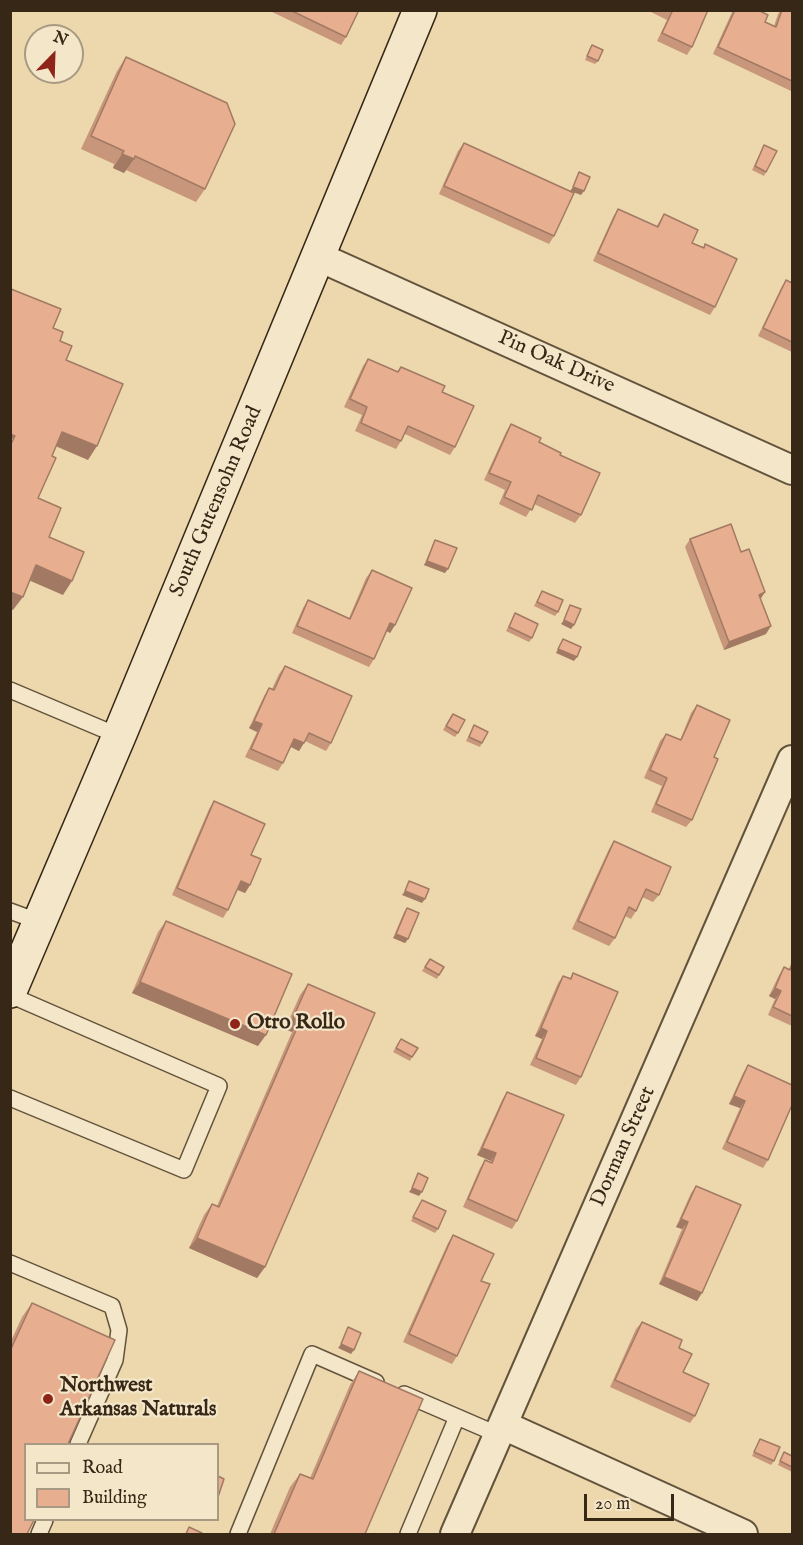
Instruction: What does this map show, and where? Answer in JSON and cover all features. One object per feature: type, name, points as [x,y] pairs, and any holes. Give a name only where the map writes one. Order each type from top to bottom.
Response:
[{"type":"street","name":"South Gutensohn Road","points":[[10,993],[26,916],[120,736],[420,10]]},
{"type":"street","name":"Pin Oak Drive","points":[[319,257],[792,470]]},
{"type":"street","name":"Dorman Street","points":[[455,1534],[792,760]]},
{"type":"street","points":[[501,1430],[743,1534]]},
{"type":"lane","points":[[10,690],[120,736]]},
{"type":"lane","points":[[10,993],[219,1086],[184,1170],[10,1098]]},
{"type":"lane","points":[[10,1263],[112,1306],[119,1330],[115,1360],[78,1443]]},
{"type":"lane","points":[[238,1534],[312,1354],[458,1417],[501,1430]]},
{"type":"lane","points":[[408,1534],[458,1417]]},
{"type":"building","points":[[290,10],[359,10],[346,37]]},
{"type":"building","points":[[669,10],[708,10],[692,47],[662,33],[672,12]]},
{"type":"building","points":[[735,10],[758,10],[768,15],[765,22],[776,27],[782,10],[792,11],[792,81],[718,47]]},
{"type":"building","points":[[592,45],[603,50],[598,61],[587,56]]},
{"type":"building","points":[[126,57],[227,103],[235,124],[205,189],[135,156],[134,159],[122,154],[124,151],[91,136]]},
{"type":"building","points":[[464,143],[574,193],[554,236],[444,186]]},
{"type":"building","points":[[764,145],[777,151],[766,172],[755,166]]},
{"type":"building","points":[[579,172],[590,177],[584,191],[573,187]]},
{"type":"building","points":[[618,209],[658,227],[664,214],[698,230],[692,243],[704,248],[705,244],[737,259],[715,307],[598,253]]},
{"type":"building","points":[[786,280],[792,283],[792,342],[763,328]]},
{"type":"building","points":[[11,289],[61,309],[53,328],[63,332],[60,341],[72,346],[66,360],[123,384],[97,446],[62,432],[52,456],[56,458],[38,498],[61,508],[49,537],[84,552],[72,581],[36,565],[23,597],[10,592],[10,446],[15,436],[10,434]]},
{"type":"building","points":[[368,359],[398,372],[401,367],[445,386],[442,392],[474,406],[455,447],[408,426],[401,441],[361,423],[367,407],[350,399]]},
{"type":"building","points":[[511,424],[541,438],[539,442],[561,453],[560,455],[600,473],[581,515],[538,495],[532,510],[504,497],[511,482],[489,473]]},
{"type":"building","points":[[731,524],[741,552],[749,549],[765,592],[759,595],[771,626],[729,642],[690,539]]},
{"type":"building","points":[[435,540],[457,548],[448,569],[427,561]]},
{"type":"building","points":[[372,570],[412,588],[395,625],[390,623],[374,659],[297,626],[308,600],[350,619]]},
{"type":"building","points":[[542,591],[563,600],[558,612],[537,602]]},
{"type":"building","points":[[570,605],[581,609],[574,625],[564,620]]},
{"type":"building","points":[[515,613],[538,624],[532,638],[509,627]]},
{"type":"building","points":[[563,639],[581,647],[577,657],[558,649]]},
{"type":"building","points":[[285,666],[352,696],[331,743],[309,733],[304,743],[294,739],[283,763],[251,749],[262,724],[254,721],[269,688],[274,690]]},
{"type":"building","points":[[697,705],[730,720],[714,757],[718,759],[692,820],[656,804],[667,778],[650,770],[666,734],[681,740]]},
{"type":"building","points":[[453,714],[465,720],[458,733],[446,726]]},
{"type":"building","points":[[474,725],[488,732],[482,743],[469,737]]},
{"type":"building","points":[[214,801],[265,824],[251,855],[261,859],[250,885],[241,881],[228,910],[177,888]]},
{"type":"building","points":[[614,841],[671,867],[659,895],[646,889],[636,911],[629,907],[615,938],[578,921]]},
{"type":"building","points":[[409,881],[429,889],[425,899],[405,891]]},
{"type":"building","points":[[407,908],[419,913],[408,939],[396,934]]},
{"type":"building","points":[[166,921],[292,974],[266,1035],[140,982]]},
{"type":"building","points":[[430,959],[444,967],[439,975],[425,967]]},
{"type":"building","points":[[792,965],[792,1016],[773,1007],[781,991],[775,988],[784,967],[790,970]]},
{"type":"building","points":[[573,973],[618,992],[581,1077],[536,1058],[547,1031],[541,1028],[563,976],[571,979]]},
{"type":"building","points":[[308,984],[375,1013],[265,1267],[197,1238],[212,1204],[219,1207],[300,1021],[293,1018]]},
{"type":"building","points":[[401,1039],[418,1048],[412,1057],[396,1048]]},
{"type":"building","points":[[748,1065],[792,1085],[792,1105],[768,1160],[727,1142],[745,1101],[734,1096]]},
{"type":"building","points":[[507,1092],[564,1115],[517,1221],[468,1199],[485,1160],[492,1163],[496,1153],[482,1148]]},
{"type":"building","points":[[418,1173],[428,1178],[422,1192],[412,1188]]},
{"type":"building","points":[[696,1186],[741,1205],[702,1293],[664,1277],[688,1222],[681,1219]]},
{"type":"building","points":[[422,1200],[446,1211],[438,1229],[413,1217]]},
{"type":"building","points":[[453,1235],[494,1254],[481,1281],[490,1284],[457,1356],[409,1334]]},
{"type":"building","name":"Northwest Arkansas Naturals","points":[[32,1303],[115,1340],[68,1443],[24,1443],[24,1521],[34,1521],[27,1534],[10,1534],[10,1351]]},
{"type":"building","points":[[642,1322],[682,1340],[679,1348],[692,1354],[683,1372],[709,1384],[695,1416],[615,1380]]},
{"type":"building","points":[[348,1327],[361,1333],[354,1350],[341,1344]]},
{"type":"building","points":[[359,1371],[423,1399],[365,1534],[274,1534],[300,1474],[313,1479]]},
{"type":"building","points":[[760,1439],[780,1447],[774,1461],[754,1452]]},
{"type":"building","points":[[784,1452],[792,1456],[792,1467],[780,1461]]},
{"type":"building","points":[[219,1476],[224,1479],[219,1494]]},
{"type":"building","points":[[189,1527],[202,1533],[202,1534],[186,1534]]},
{"type":"place","name":"Otro Rollo","points":[[235,1024]]},
{"type":"place","name":"Northwest Arkansas Naturals","points":[[48,1399]]}]
